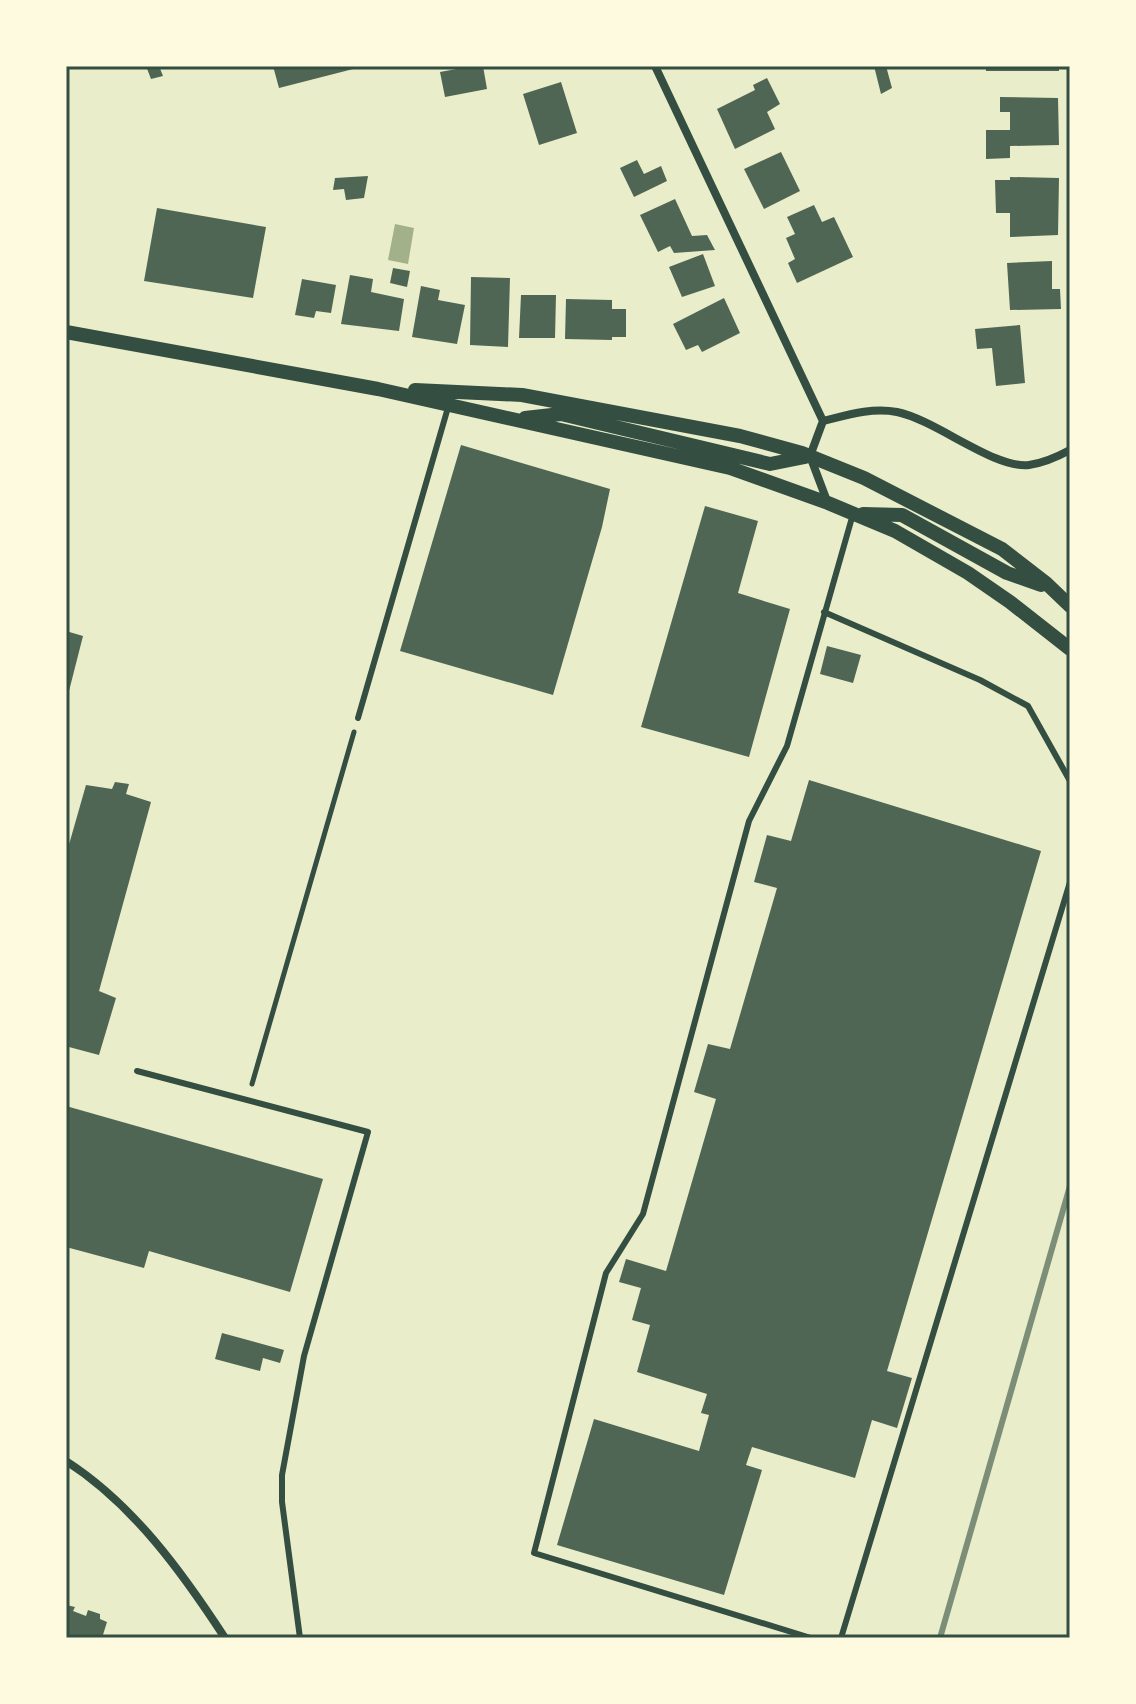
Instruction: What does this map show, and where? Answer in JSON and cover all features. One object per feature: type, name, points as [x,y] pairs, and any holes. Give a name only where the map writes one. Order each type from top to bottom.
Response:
[{"type":"street","points":[[655,66],[823,421],[810,456],[828,503]]},
{"type":"street","points":[[66,332],[378,389],[730,468],[895,531],[968,573],[1070,649]]},
{"type":"street","points":[[378,389],[522,395],[740,436],[810,456],[864,478],[1002,549],[1070,606]]},
{"type":"street","points":[[823,421],[866,411],[898,412],[1004,461],[1026,466],[1052,460],[1070,450]]},
{"type":"street","points":[[513,419],[561,414],[770,464],[810,456]]},
{"type":"street","points":[[853,514],[902,515],[1007,573],[1053,589]]},
{"type":"street","points":[[66,1461],[127,1510],[190,1585],[225,1638]]},
{"type":"lane","points":[[358,718],[449,404]]},
{"type":"lane","points":[[811,1638],[534,1553],[606,1273],[643,1214],[749,821],[787,746],[853,514]]},
{"type":"lane","points":[[824,612],[980,680],[1028,706],[1070,781]]},
{"type":"lane","points":[[841,1638],[1070,882]]},
{"type":"lane","points":[[137,1071],[368,1132],[304,1356],[282,1475],[282,1502],[300,1638]]},
{"type":"path","points":[[248,1100],[358,718]]},
{"type":"shaded area","points":[[395,224],[414,228],[408,264],[388,260]]},
{"type":"building","points":[[146,66],[159,66],[163,76],[151,79]]},
{"type":"building","points":[[273,66],[361,66],[361,67],[279,88]]},
{"type":"building","points":[[483,66],[487,89],[445,97],[440,72]]},
{"type":"building","points":[[874,66],[886,66],[892,88],[881,94]]},
{"type":"building","points":[[986,66],[1059,66],[1059,71],[986,71]]},
{"type":"building","points":[[767,78],[780,104],[767,112],[775,129],[735,149],[717,109],[755,90],[753,85]]},
{"type":"building","points":[[561,82],[577,133],[539,145],[523,94]]},
{"type":"building","points":[[1000,97],[1058,98],[1059,145],[1010,146],[1010,158],[986,159],[986,130],[1010,130],[1010,112],[1000,112]]},
{"type":"building","points":[[781,152],[800,191],[764,209],[744,169]]},
{"type":"building","points":[[637,160],[644,174],[661,166],[667,181],[634,197],[620,168]]},
{"type":"building","points":[[368,176],[364,198],[346,200],[344,189],[333,190],[335,178]]},
{"type":"building","points":[[1010,177],[1059,178],[1058,235],[1010,237],[1010,213],[996,213],[995,180],[1010,180]]},
{"type":"building","points":[[675,199],[692,236],[707,235],[715,250],[674,253],[670,246],[658,252],[640,215]]},
{"type":"building","points":[[814,205],[822,222],[834,217],[853,257],[797,283],[788,263],[795,259],[786,238],[795,234],[787,217]]},
{"type":"building","points":[[157,208],[266,227],[253,298],[144,281]]},
{"type":"building","points":[[703,254],[715,286],[682,297],[669,267]]},
{"type":"building","points":[[1052,261],[1052,289],[1060,289],[1061,309],[1010,310],[1007,263]]},
{"type":"building","points":[[393,268],[410,271],[407,287],[390,283]]},
{"type":"building","points":[[350,275],[373,279],[371,292],[404,299],[399,331],[341,324]]},
{"type":"building","points":[[471,277],[510,278],[508,347],[470,345]]},
{"type":"building","points":[[302,279],[336,285],[331,313],[316,311],[314,318],[295,315]]},
{"type":"building","points":[[421,286],[440,290],[438,300],[465,305],[457,344],[412,337]]},
{"type":"building","points":[[521,295],[556,295],[555,338],[519,338]]},
{"type":"building","points":[[724,298],[740,333],[702,352],[698,345],[686,350],[673,324]]},
{"type":"building","points":[[566,299],[612,300],[612,309],[626,309],[626,337],[612,337],[612,340],[565,339]]},
{"type":"building","points":[[1020,325],[1025,383],[996,386],[992,348],[977,349],[975,329]]},
{"type":"building","points":[[461,445],[610,489],[602,527],[553,695],[400,651]]},
{"type":"building","points":[[705,506],[758,521],[738,593],[790,609],[749,757],[641,727]]},
{"type":"building","points":[[66,631],[83,636],[69,691],[66,690]]},
{"type":"building","points":[[827,646],[861,655],[853,683],[820,674]]},
{"type":"building","points":[[809,780],[1041,851],[887,1371],[912,1378],[897,1428],[872,1420],[855,1478],[752,1447],[746,1465],[762,1470],[724,1595],[557,1545],[594,1419],[699,1451],[709,1415],[701,1413],[707,1394],[637,1372],[650,1325],[632,1320],[641,1288],[619,1282],[626,1259],[666,1271],[716,1099],[694,1092],[708,1044],[730,1049],[777,888],[754,882],[767,835],[791,841]]},
{"type":"building","points":[[115,782],[129,784],[126,794],[151,802],[99,991],[116,998],[99,1055],[69,1047],[66,1057],[66,855],[86,785],[112,789]]},
{"type":"building","points":[[66,1106],[323,1179],[290,1292],[149,1251],[144,1268],[66,1247]]},
{"type":"building","points":[[222,1333],[284,1350],[280,1363],[263,1358],[260,1371],[215,1359]]},
{"type":"building","points":[[66,1605],[75,1607],[73,1611],[86,1616],[88,1610],[100,1614],[100,1619],[107,1622],[102,1638],[66,1638]]},
{"type":"railway","points":[[940,1638],[1070,1186]]}]
